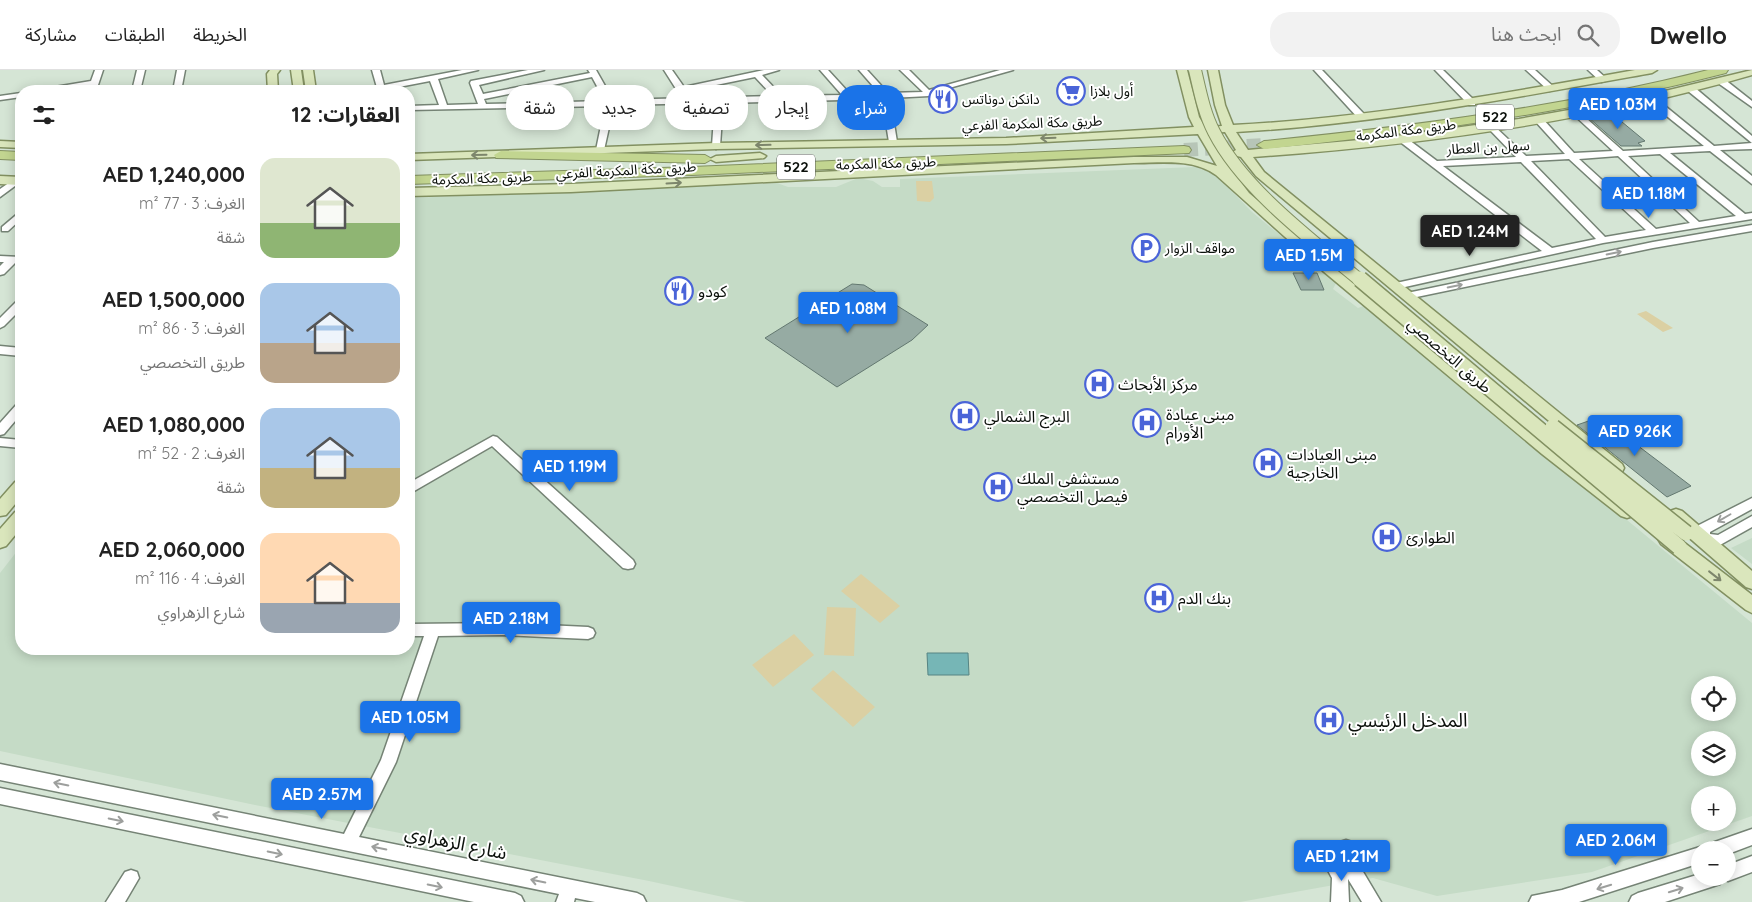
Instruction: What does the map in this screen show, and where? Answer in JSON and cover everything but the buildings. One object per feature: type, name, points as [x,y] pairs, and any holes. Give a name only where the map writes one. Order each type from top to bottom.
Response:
[{"type":"highway","points":[[1520,122],[1680,70]]},
{"type":"highway","name":"طريق مكة المكرمة","points":[[1687,70],[1659,77],[1461,123],[1261,140],[1455,114],[1659,77],[1722,76]]},
{"type":"highway","name":"طريق مكة المكرمة","points":[[415,170],[716,153],[1189,147]]},
{"type":"highway","name":"طريق مكة المكرمة","points":[[692,171],[1189,147]]},
{"type":"highway","points":[[500,155],[716,153]]},
{"type":"highway","points":[[0,155],[15,156]]},
{"type":"highway","points":[[0,167],[15,168]]},
{"type":"highway","points":[[415,189],[552,183],[692,171]]},
{"type":"main road","points":[[262,70],[263,85]]},
{"type":"main road","points":[[273,85],[272,74],[275,70]]},
{"type":"main road","points":[[296,70],[298,85]]},
{"type":"main road","points":[[308,70],[310,85]]},
{"type":"main road","points":[[1182,70],[1191,106],[1201,131],[1214,154],[1245,196],[1321,262],[1548,450],[1604,494],[1682,540]]},
{"type":"main road","name":"طريق التخصصي","points":[[1195,70],[1206,111],[1217,137],[1230,158],[1261,193],[1321,247],[1682,540],[1752,583]]},
{"type":"main road","name":"طريق التخصصي","points":[[1205,70],[1217,113],[1225,131],[1254,175],[1303,221],[1524,404],[1682,540],[1752,605]]},
{"type":"main road","points":[[1213,70],[1220,105],[1230,129],[1244,154],[1260,174],[1703,539],[1752,583]]},
{"type":"main road","points":[[1201,131],[1218,146],[1244,154],[1402,139],[1538,120],[1651,99],[1691,89],[1722,76],[1751,71]]},
{"type":"main road","name":"طريق مكة المكرمة الفرعي","points":[[415,157],[600,150],[716,153],[894,142],[1006,141],[1280,126],[1472,103],[1604,80],[1751,71]]},
{"type":"main road","points":[[1472,103],[1626,83]]},
{"type":"main road","points":[[1220,105],[1237,120],[1280,126]]},
{"type":"main road","points":[[1127,135],[1183,127],[1187,122],[1191,106]]},
{"type":"main road","points":[[1280,126],[1246,131],[1240,137],[1245,145],[1255,150],[1301,150]]},
{"type":"main road","points":[[1127,135],[1181,135],[1188,137],[1189,147],[1193,155],[1134,160]]},
{"type":"main road","points":[[716,153],[1006,141]]},
{"type":"main road","points":[[0,144],[15,145]]},
{"type":"main road","points":[[1260,174],[1262,159],[1301,150]]},
{"type":"main road","name":"طريق مكة المكرمة الفرعي","points":[[415,189],[571,188],[1134,160],[1186,161],[1203,164],[1215,169],[1245,196]]},
{"type":"main road","points":[[771,168],[1028,166]]},
{"type":"main road","points":[[1245,196],[1236,174],[1244,171],[1260,174]]},
{"type":"main road","points":[[0,180],[15,181]]},
{"type":"main road","points":[[0,510],[15,493]]},
{"type":"main road","points":[[0,542],[15,524]]},
{"type":"street","points":[[94,85],[99,70]]},
{"type":"street","points":[[138,85],[142,70]]},
{"type":"street","points":[[178,85],[181,70]]},
{"type":"street","points":[[376,70],[380,85]]},
{"type":"street","points":[[401,85],[438,75],[474,70]]},
{"type":"street","points":[[478,70],[482,102]]},
{"type":"street","points":[[478,82],[519,72],[540,70]]},
{"type":"street","points":[[668,70],[678,85]]},
{"type":"street","points":[[705,85],[775,70]]},
{"type":"street","points":[[824,70],[838,85]]},
{"type":"street","points":[[862,70],[876,85]]},
{"type":"street","points":[[905,71],[920,70]]},
{"type":"street","points":[[905,95],[929,94],[939,88],[1009,70]]},
{"type":"street","points":[[1318,70],[1362,117]]},
{"type":"street","points":[[1439,70],[1472,103]]},
{"type":"street","points":[[1530,70],[1552,89]]},
{"type":"street","points":[[1592,70],[1604,80]]},
{"type":"street","points":[[905,71],[929,94]]},
{"type":"street","points":[[539,85],[594,72],[601,85]]},
{"type":"street","points":[[757,74],[767,85]]},
{"type":"street","points":[[438,75],[444,108]]},
{"type":"street","points":[[1722,76],[1738,95],[1752,105]]},
{"type":"street","points":[[1691,89],[1752,140]]},
{"type":"street","points":[[415,108],[444,108],[482,102],[506,94]]},
{"type":"street","points":[[1738,95],[1752,94]]},
{"type":"street","points":[[0,98],[15,95]]},
{"type":"street","points":[[1651,99],[1752,181]]},
{"type":"street","points":[[482,102],[506,103]]},
{"type":"street","points":[[1577,113],[1696,224]]},
{"type":"street","points":[[1538,120],[1572,157],[1653,231]]},
{"type":"street","points":[[1492,127],[1603,240]]},
{"type":"street","points":[[600,150],[604,130]]},
{"type":"street","points":[[716,153],[717,130]]},
{"type":"street","points":[[892,130],[894,142]]},
{"type":"street","points":[[1402,139],[1550,252]]},
{"type":"street","name":"سهل بن العطار","points":[[1436,164],[1752,146]]},
{"type":"street","points":[[1662,151],[1747,216]]},
{"type":"street","points":[[0,194],[15,183]]},
{"type":"street","points":[[1402,291],[1603,240],[1747,216]]},
{"type":"street","points":[[2,229],[15,219]]},
{"type":"street","points":[[1402,291],[1752,228]]},
{"type":"street","points":[[2,229],[15,230]]},
{"type":"street","points":[[0,259],[15,260]]},
{"type":"street","points":[[0,272],[15,261]]},
{"type":"street","points":[[0,324],[5,313]]},
{"type":"street","points":[[0,350],[15,351]]},
{"type":"street","points":[[0,431],[15,415]]},
{"type":"street","points":[[415,486],[493,440],[628,564]]},
{"type":"street","points":[[0,442],[15,443]]},
{"type":"street","points":[[1752,503],[1704,529],[1703,539],[1720,540],[1752,521]]},
{"type":"street","points":[[415,630],[502,629],[588,633]]},
{"type":"street","points":[[349,841],[388,762],[433,630]]},
{"type":"street","name":"شارع الزهراوي","points":[[0,772],[349,841],[567,895],[637,902]]},
{"type":"street","points":[[0,796],[515,902]]},
{"type":"street","points":[[1736,843],[1752,837]]},
{"type":"street","points":[[1346,848],[1352,868],[1372,902]]},
{"type":"street","points":[[1325,850],[1340,877],[1340,902]]},
{"type":"street","points":[[1538,902],[1563,901],[1691,858]]},
{"type":"street","points":[[1736,870],[1752,864]]},
{"type":"street","points":[[115,902],[130,878]]},
{"type":"street","points":[[1638,902],[1691,885]]},
{"type":"shaded area","name":"مستشفى الملك فيصل التخصصي","points":[[1195,167],[1213,172],[1252,212],[1335,280],[1336,283],[1333,289],[1358,308],[1366,305],[1752,623],[1752,816],[1736,822],[1736,786],[1691,786],[1691,831],[1709,831],[1592,872],[1437,896],[1373,878],[1240,902],[746,902],[649,881],[255,805],[0,751],[0,573],[15,554],[15,655],[415,655],[415,198],[777,183],[788,187],[836,187],[858,178],[873,181],[882,187],[900,187],[900,179]]},
{"type":"shaded area","points":[[916,181],[932,181],[934,198],[930,202],[917,201]]},
{"type":"shaded area","points":[[1646,311],[1673,328],[1663,332],[1637,314]]},
{"type":"shaded area","points":[[1752,538],[1752,564],[1731,548]]},
{"type":"shaded area","points":[[861,574],[900,606],[880,623],[841,591]]},
{"type":"shaded area","points":[[827,607],[856,608],[854,656],[824,655]]},
{"type":"shaded area","points":[[794,634],[814,655],[773,687],[752,665]]},
{"type":"shaded area","points":[[833,670],[875,707],[853,727],[811,689]]},
{"type":"water","points":[[927,653],[968,653],[969,675],[928,675]]},
{"type":"tunnel","points":[[1184,150],[1264,145]]},
{"type":"place","name":"أول بلازا","points":[[1071,91]]},
{"type":"place","name":"دانكن دوناتس","points":[[943,99]]},
{"type":"place","name":"مواقف الزوار","points":[[1146,248]]},
{"type":"place","name":"كودو","points":[[679,291]]},
{"type":"place","name":"مركز الأبحاث","points":[[1099,384]]},
{"type":"place","name":"البرج الشمالي","points":[[965,416]]},
{"type":"place","name":"مبنى عيادة الأورام","points":[[1147,423]]},
{"type":"place","name":"مبنى العيادات الخارجية","points":[[1268,463]]},
{"type":"place","name":"مستشفى الملك فيصل التخصصي","points":[[998,487]]},
{"type":"place","name":"الطوارئ","points":[[1387,537]]},
{"type":"place","name":"بنك الدم","points":[[1159,598]]},
{"type":"place","name":"المدخل الرئيسي","points":[[1329,720]]}]
